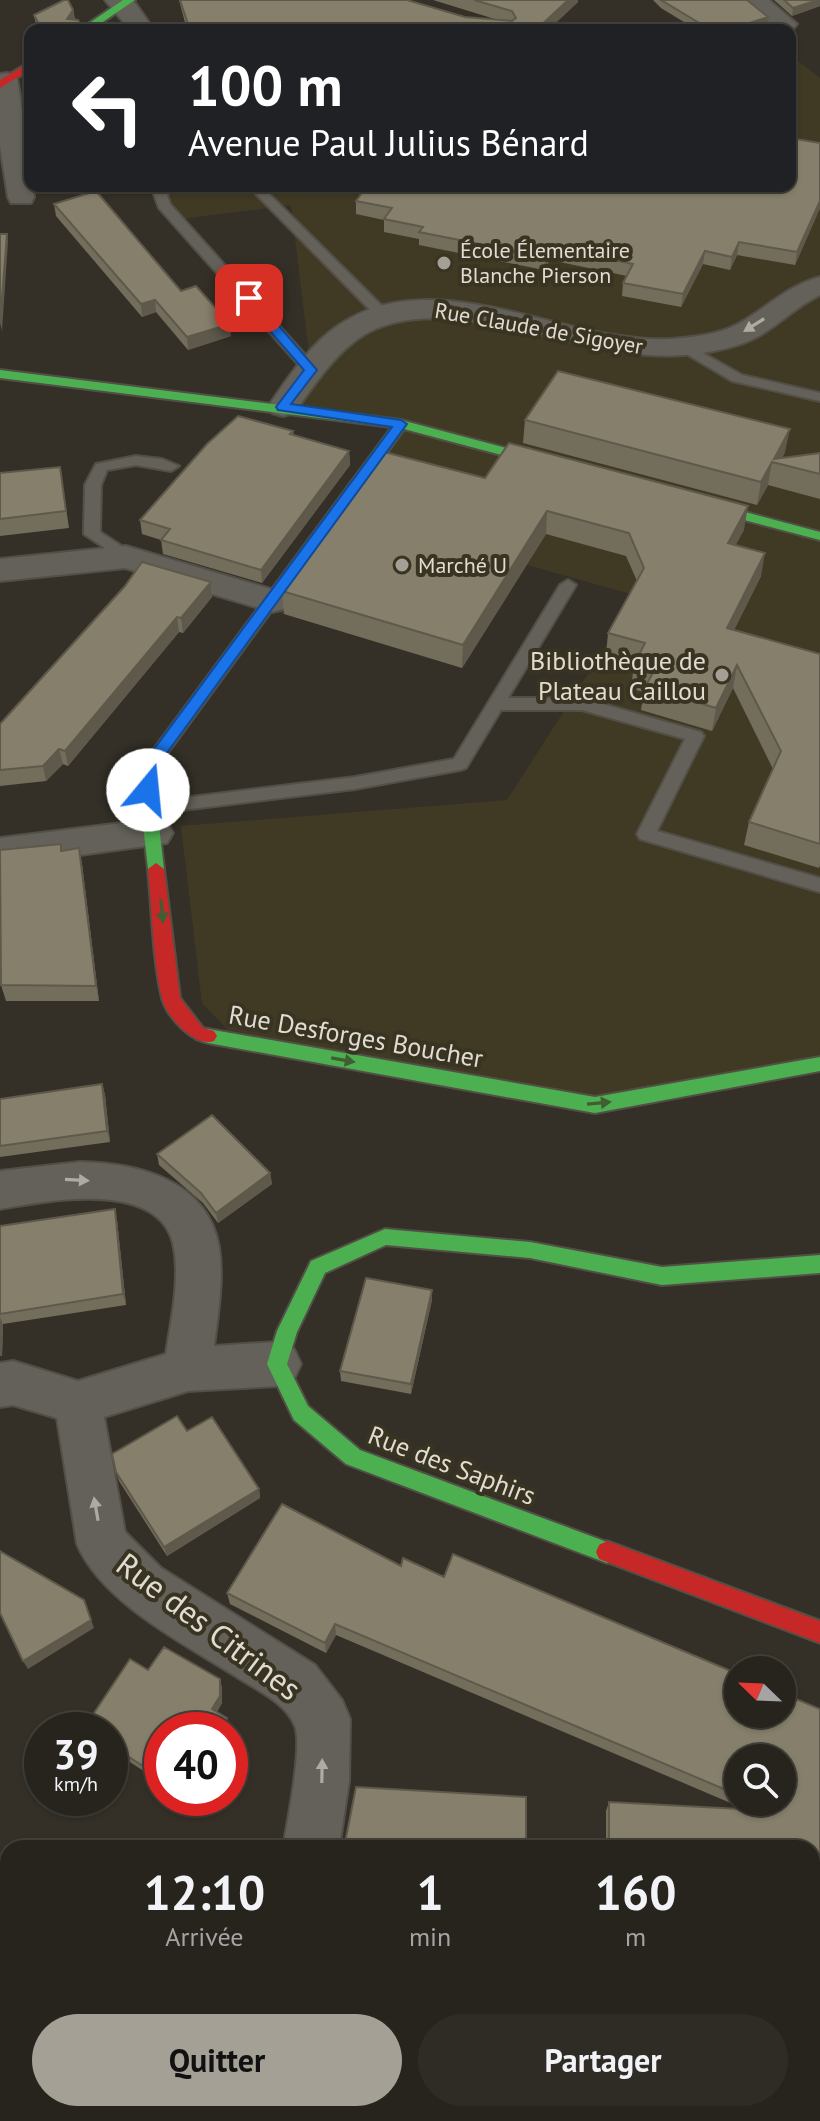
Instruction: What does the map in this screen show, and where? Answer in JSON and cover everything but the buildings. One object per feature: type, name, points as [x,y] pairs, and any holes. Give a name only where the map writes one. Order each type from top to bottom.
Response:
[{"type":"street","points":[[754,0],[785,24]]},
{"type":"street","points":[[92,24],[124,1],[138,24]]},
{"type":"street","points":[[21,197],[4,83],[24,69]]},
{"type":"street","name":"Rue Claude de Sigoyer","points":[[283,407],[311,370],[350,330],[381,313],[417,307],[448,309],[616,345],[656,348],[720,341],[748,330],[808,288],[820,286]]},
{"type":"street","points":[[0,374],[401,424],[580,472]]},
{"type":"street","name":"Rue Desforges Boucher","points":[[401,424],[145,772],[171,1000],[198,1034],[595,1105],[820,1064]]},
{"type":"street","points":[[670,496],[820,536]]},
{"type":"street","points":[[0,570],[126,557],[272,601]]},
{"type":"street","points":[[0,852],[152,821]]},
{"type":"street","points":[[0,1190],[66,1179],[133,1184],[172,1201],[193,1235],[196,1277],[188,1369]]},
{"type":"street","points":[[0,1385],[13,1383],[78,1403],[188,1369],[277,1364],[287,1331],[318,1267],[385,1237],[530,1250],[662,1276],[820,1264]]},
{"type":"street","name":"Rue des Saphirs","points":[[277,1364],[301,1413],[353,1457],[820,1632]]},
{"type":"street","name":"Rue des Citrines","points":[[78,1403],[102,1544],[143,1586],[296,1684],[323,1719],[322,1781],[312,1840]]},
{"type":"lane","points":[[162,192],[164,205],[311,370]]},
{"type":"lane","points":[[260,192],[381,313]]},
{"type":"lane","points":[[683,346],[737,378],[820,397]]},
{"type":"lane","points":[[126,557],[92,534],[93,485],[101,467],[121,460],[144,459],[171,466]]},
{"type":"lane","points":[[152,821],[460,764],[568,585]]},
{"type":"lane","points":[[496,704],[582,704],[695,736],[646,834],[820,885]]},
{"type":"shaded area","points":[[796,60],[820,78],[820,1064],[595,1105],[228,1030],[202,1003],[181,826],[507,800],[638,596],[527,565],[462,668],[267,609],[400,424],[283,407],[311,370],[291,205],[179,219],[164,205],[167,192],[796,192]]},
{"type":"traffic: fast","points":[[93,24],[130,0]]},
{"type":"traffic: fast","points":[[0,374],[401,424],[561,467]]},
{"type":"traffic: fast","points":[[156,869],[145,772],[401,424]]},
{"type":"traffic: fast","points":[[689,501],[820,536]]},
{"type":"traffic: fast","points":[[208,1036],[595,1105],[820,1064]]},
{"type":"traffic: fast","points":[[607,1552],[353,1457],[301,1413],[277,1364],[287,1331],[318,1267],[385,1237],[530,1250],[662,1276],[820,1264]]},
{"type":"traffic: jam","points":[[0,85],[24,69]]},
{"type":"traffic: jam","points":[[156,869],[171,1000],[198,1034],[208,1036]]},
{"type":"traffic: jam","points":[[607,1552],[820,1632]]},
{"type":"place","name":"École Élementaire Blanche Pierson","points":[[444,263]]},
{"type":"place","name":"Marché U","points":[[402,565]]},
{"type":"place","name":"Bibliothèque de Plateau Caillou","points":[[722,675]]},
{"type":"route","points":[[148,790],[145,772],[401,424],[283,407],[311,370],[249,298]]}]
